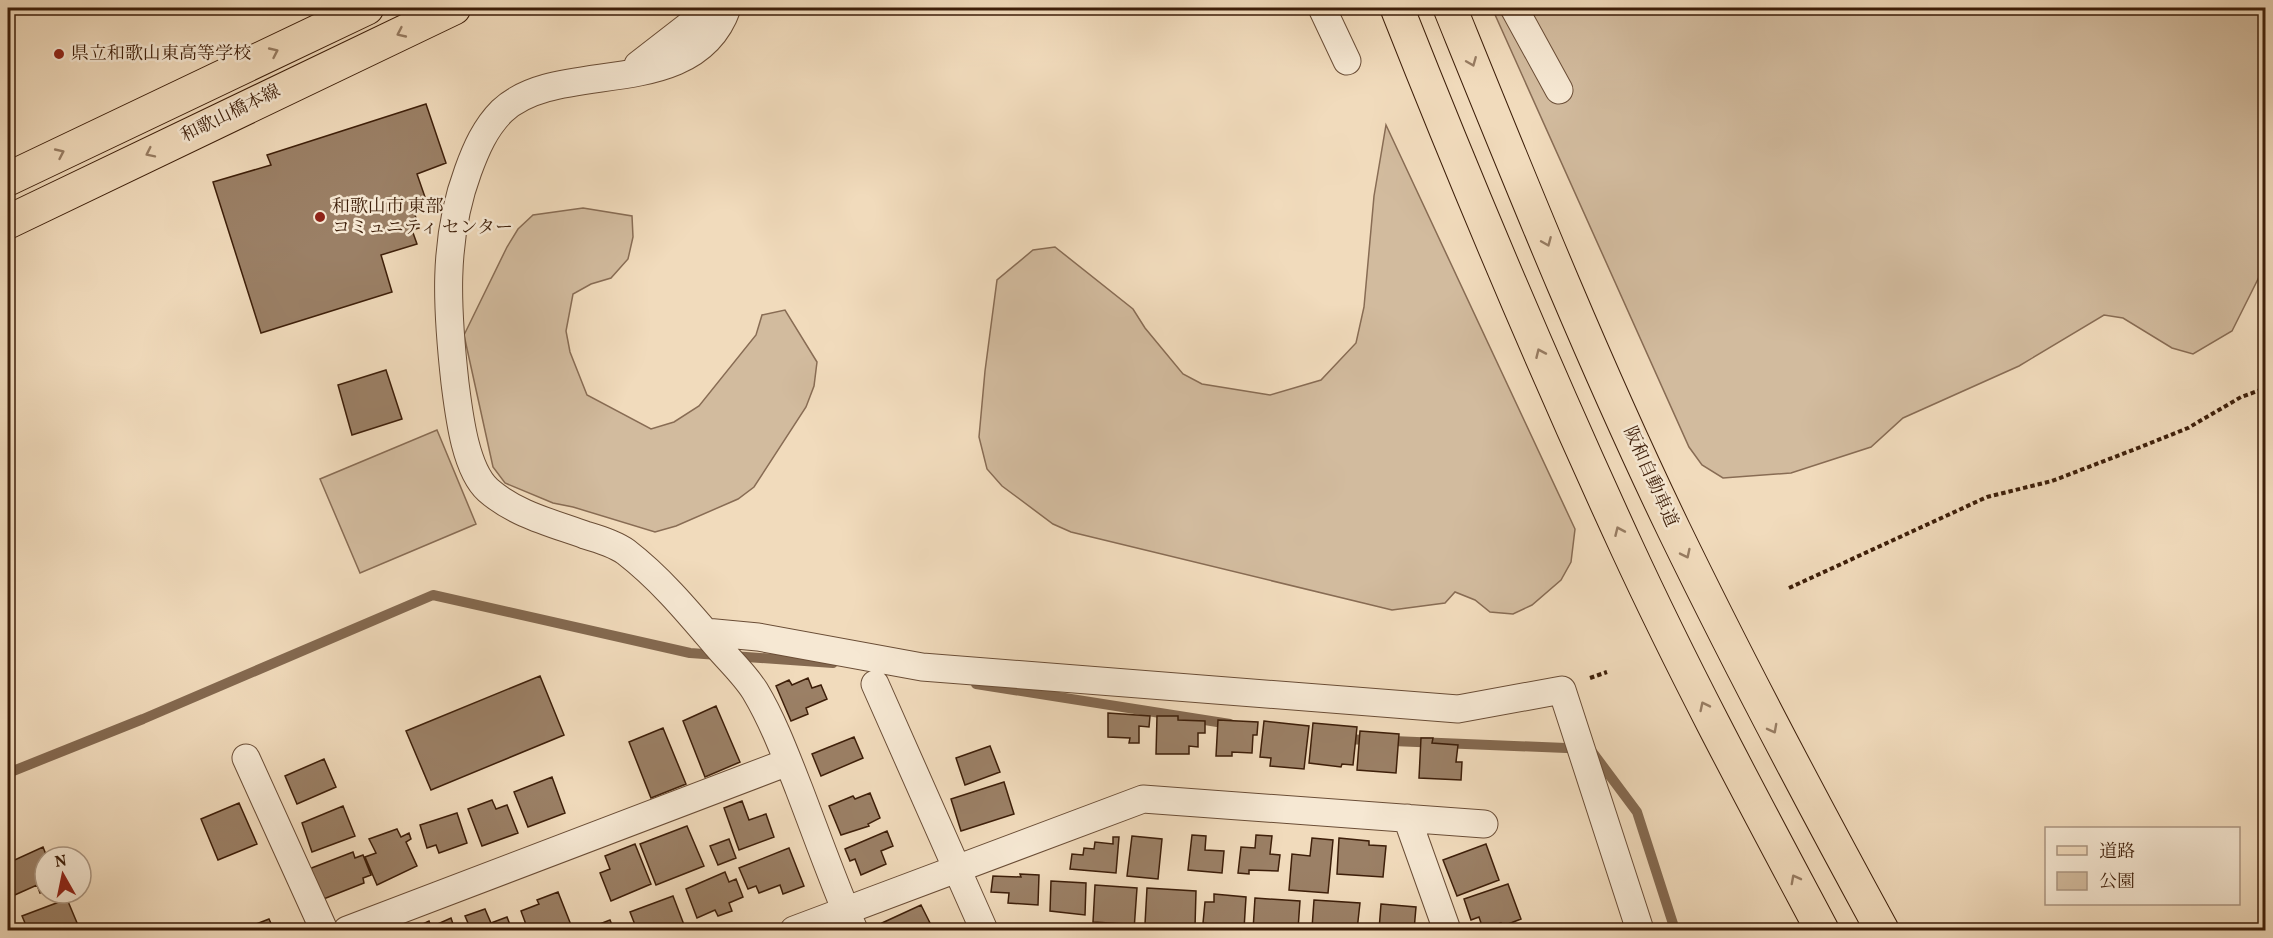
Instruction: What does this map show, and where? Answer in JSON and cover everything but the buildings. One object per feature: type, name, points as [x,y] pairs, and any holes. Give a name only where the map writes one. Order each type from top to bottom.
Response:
[{"type":"main road","name":"和歌山橋本線","points":[[8,178],[367,8]]},
{"type":"main road","name":"和歌山橋本線","points":[[8,222],[454,8]]},
{"type":"main road","points":[[1397,8],[1473,199],[1628,550],[1723,744],[1822,930]]},
{"type":"main road","name":"阪和自動車道","points":[[1450,8],[1581,325],[1673,528],[1768,721],[1882,930]]},
{"type":"street","points":[[625,75],[696,20],[701,8]]},
{"type":"street","points":[[727,8],[710,37],[690,53],[663,66],[547,88],[523,95],[502,111],[487,128],[476,150],[460,197],[450,243],[448,318],[460,426],[470,459],[485,488],[504,503],[531,516],[621,549],[649,571],[754,690],[788,762],[850,921]]},
{"type":"street","points":[[1322,8],[1347,61]]},
{"type":"street","points":[[1514,8],[1559,90]]},
{"type":"street","points":[[705,632],[758,637],[922,667],[1458,709],[1562,690],[1640,930]]},
{"type":"street","points":[[875,684],[955,870],[984,930]]},
{"type":"street","points":[[246,758],[324,930]]},
{"type":"street","points":[[347,930],[788,762]]},
{"type":"street","points":[[794,930],[850,921],[955,870],[1143,799],[1484,824]]},
{"type":"street","points":[[1407,818],[1447,930]]},
{"type":"path","points":[[1790,588],[1987,497],[2052,481],[2138,448],[2188,428],[2241,397],[2265,388]]},
{"type":"green space","points":[[1492,8],[2265,8],[2265,265],[2232,331],[2193,354],[2172,348],[2123,318],[2104,315],[2019,366],[1903,418],[1871,447],[1791,473],[1723,478],[1702,465],[1689,447]]},
{"type":"green space","points":[[1386,125],[1575,529],[1571,562],[1561,580],[1532,605],[1513,614],[1490,612],[1475,600],[1455,592],[1445,603],[1392,610],[1071,532],[1053,524],[1002,486],[987,469],[979,437],[997,280],[1033,250],[1055,247],[1133,309],[1145,328],[1183,374],[1202,384],[1270,395],[1321,380],[1356,343],[1364,307],[1374,196]]},
{"type":"green space","points":[[583,208],[632,216],[633,237],[628,259],[611,278],[591,284],[573,294],[566,331],[570,352],[587,395],[651,429],[674,422],[699,406],[756,335],[762,315],[785,310],[817,362],[814,386],[806,407],[754,487],[738,499],[676,526],[655,532],[553,503],[505,483],[493,467],[464,335],[518,229],[533,215]]},
{"type":"green space","points":[[437,430],[476,524],[360,573],[320,479]]},
{"type":"waterway","points":[[8,773],[143,719],[433,595],[690,653],[833,663]]},
{"type":"waterway","points":[[976,684],[1230,724]]},
{"type":"waterway","points":[[1344,739],[1590,749],[1637,812],[1675,930]]},
{"type":"place","name":"県立和歌山東高等学校","points":[[59,54]]},
{"type":"place","name":"和歌山市 東部 コミュニティ センター","points":[[320,217]]}]
